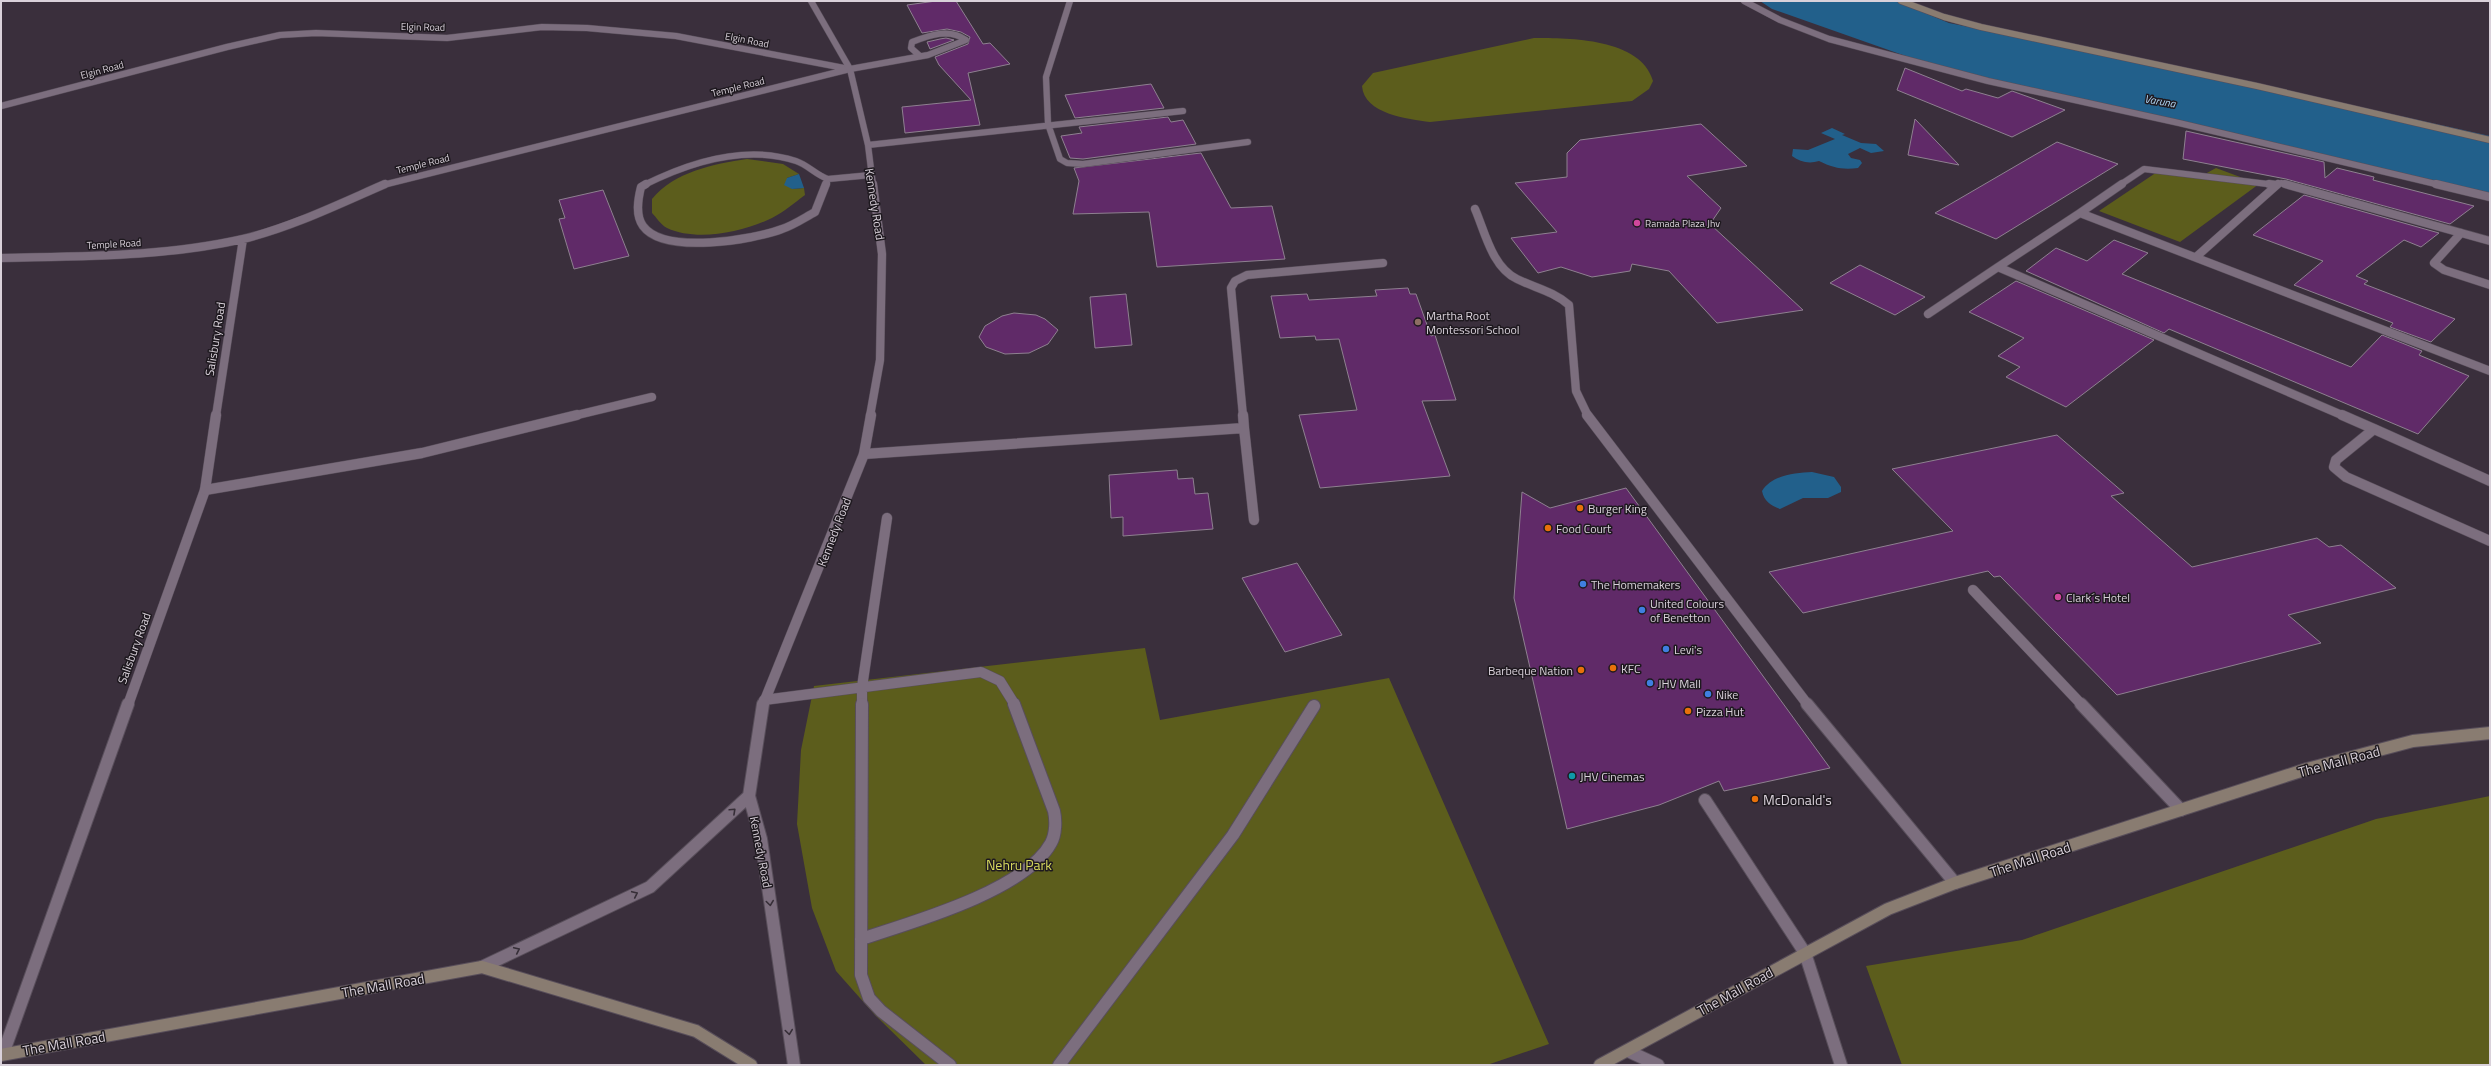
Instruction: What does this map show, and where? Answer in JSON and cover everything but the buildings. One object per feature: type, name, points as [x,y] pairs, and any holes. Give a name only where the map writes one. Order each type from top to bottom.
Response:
[{"type":"street","name":"Kennedy Road","points":[[794,1065],[761,839],[749,796],[764,700],[817,575],[864,454],[880,360],[882,254],[868,146],[850,69],[811,1]]},
{"type":"street","points":[[1070,1],[1048,64],[1046,77],[1048,124],[1060,159],[1074,164],[1248,142]]},
{"type":"street","points":[[1744,1],[1780,20],[1829,39],[1988,81],[2179,123],[2490,198]]},
{"type":"street","points":[[1901,1],[1944,18],[1981,27],[2257,86],[2490,140]]},
{"type":"street","name":"Elgin Road","points":[[1,106],[227,47],[280,35],[316,33],[447,38],[542,27],[587,28],[676,36],[850,69]]},
{"type":"street","name":"Temple Road","points":[[1,258],[114,255],[176,250],[243,239],[281,228],[388,183],[850,69],[920,56],[960,45],[966,40],[959,33],[948,32],[928,35],[912,42],[912,48],[920,56]]},
{"type":"street","points":[[868,146],[1048,124],[1183,111]]},
{"type":"street","points":[[828,179],[815,212],[782,228],[746,239],[700,242],[660,238],[644,227],[637,205],[641,187],[664,174],[711,158],[757,153],[797,162],[828,179],[871,175]]},
{"type":"street","points":[[1928,314],[2144,169],[2276,185],[2289,184],[2490,241]]},
{"type":"street","points":[[2196,257],[2276,185]]},
{"type":"street","points":[[1475,209],[1497,259],[1509,275],[1556,294],[1569,305],[1576,391],[1588,417],[1605,441],[1808,705],[1955,883]]},
{"type":"street","points":[[2080,213],[2490,371]]},
{"type":"street","points":[[2461,233],[2434,263],[2444,270],[2490,285]]},
{"type":"street","name":"Salisbury Road","points":[[2,1054],[205,490],[243,239]]},
{"type":"street","points":[[1254,520],[1231,288],[1236,281],[1247,275],[1383,263]]},
{"type":"street","points":[[1998,267],[2374,429],[2490,481]]},
{"type":"street","points":[[205,490],[422,453],[652,397]]},
{"type":"street","points":[[864,454],[1244,428]]},
{"type":"street","points":[[2374,429],[2336,460],[2334,468],[2346,478],[2490,541]]},
{"type":"street","points":[[887,518],[862,687],[860,975],[869,998],[881,1011],[950,1065]]},
{"type":"street","points":[[1973,590],[2181,810]]},
{"type":"street","points":[[764,700],[981,672],[992,675],[1004,685],[1012,698],[1056,821],[1053,841],[1037,860],[1006,884],[980,897],[861,939]]},
{"type":"street","points":[[1059,1065],[1233,835],[1314,706]]},
{"type":"street","name":"The Mall Road","points":[[1600,1065],[1888,909],[1955,883],[2307,769],[2413,741],[2490,733]]},
{"type":"street","points":[[482,967],[650,887],[749,796]]},
{"type":"street","points":[[1705,800],[1805,953],[1841,1065]]},
{"type":"street","name":"The Mall Road","points":[[2,1054],[482,967],[696,1031],[751,1065]]},
{"type":"street","points":[[1628,1051],[1658,1065]]},
{"type":"green space","points":[[1534,38],[1584,40],[1619,48],[1634,56],[1646,67],[1653,81],[1649,89],[1632,101],[1430,122],[1399,117],[1379,109],[1370,103],[1362,86],[1373,73]]},
{"type":"green space","points":[[747,159],[783,164],[799,174],[787,178],[792,189],[804,188],[805,195],[772,218],[748,227],[720,234],[706,235],[679,232],[665,227],[652,213],[652,199],[671,182],[708,167]]},
{"type":"green space","points":[[2216,168],[2259,184],[2180,242],[2099,211],[2160,170],[2205,174]]},
{"type":"green space","name":"Nehru Park","points":[[1145,648],[1160,720],[1389,678],[1549,1044],[1487,1065],[926,1065],[875,1015],[836,971],[812,908],[797,824],[801,750],[814,686]]},
{"type":"green space","points":[[2490,796],[2490,1065],[1902,1065],[1866,966],[2022,940],[2376,819]]},
{"type":"water","name":"Varuna","points":[[1760,1],[1896,1],[1949,23],[2230,78],[2490,136],[2490,194],[1968,78],[1772,9]]},
{"type":"water","points":[[1832,128],[1845,134],[1842,135],[1861,143],[1876,144],[1884,151],[1871,153],[1860,148],[1848,154],[1851,158],[1860,160],[1862,163],[1858,168],[1853,169],[1838,168],[1819,161],[1805,162],[1792,156],[1793,149],[1808,150],[1835,139],[1821,133]]},
{"type":"water","points":[[799,174],[804,188],[792,189],[784,185],[787,178]]},
{"type":"water","points":[[1812,472],[1834,477],[1841,487],[1841,492],[1828,498],[1803,498],[1780,509],[1770,504],[1764,497],[1762,491],[1772,481],[1791,474]]},
{"type":"place","name":"Ramada Plaza Jhv","points":[[1637,223]]},
{"type":"place","name":"Martha Root Montessori School","points":[[1418,322]]},
{"type":"place","name":"Burger King","points":[[1580,508]]},
{"type":"place","name":"Food Court","points":[[1548,528]]},
{"type":"place","name":"The Homemakers","points":[[1583,584]]},
{"type":"place","name":"Clark´s Hotel","points":[[2058,597]]},
{"type":"place","name":"United Colours of Benetton","points":[[1642,610]]},
{"type":"place","name":"Levi's","points":[[1666,649]]},
{"type":"place","name":"KFC","points":[[1613,668]]},
{"type":"place","name":"Barbeque Nation","points":[[1581,670]]},
{"type":"place","name":"JHV Mall","points":[[1650,683]]},
{"type":"place","name":"Nike","points":[[1708,694]]},
{"type":"place","name":"Pizza Hut","points":[[1688,711]]},
{"type":"place","name":"JHV Cinemas","points":[[1572,776]]},
{"type":"place","name":"McDonald's","points":[[1755,799]]}]
